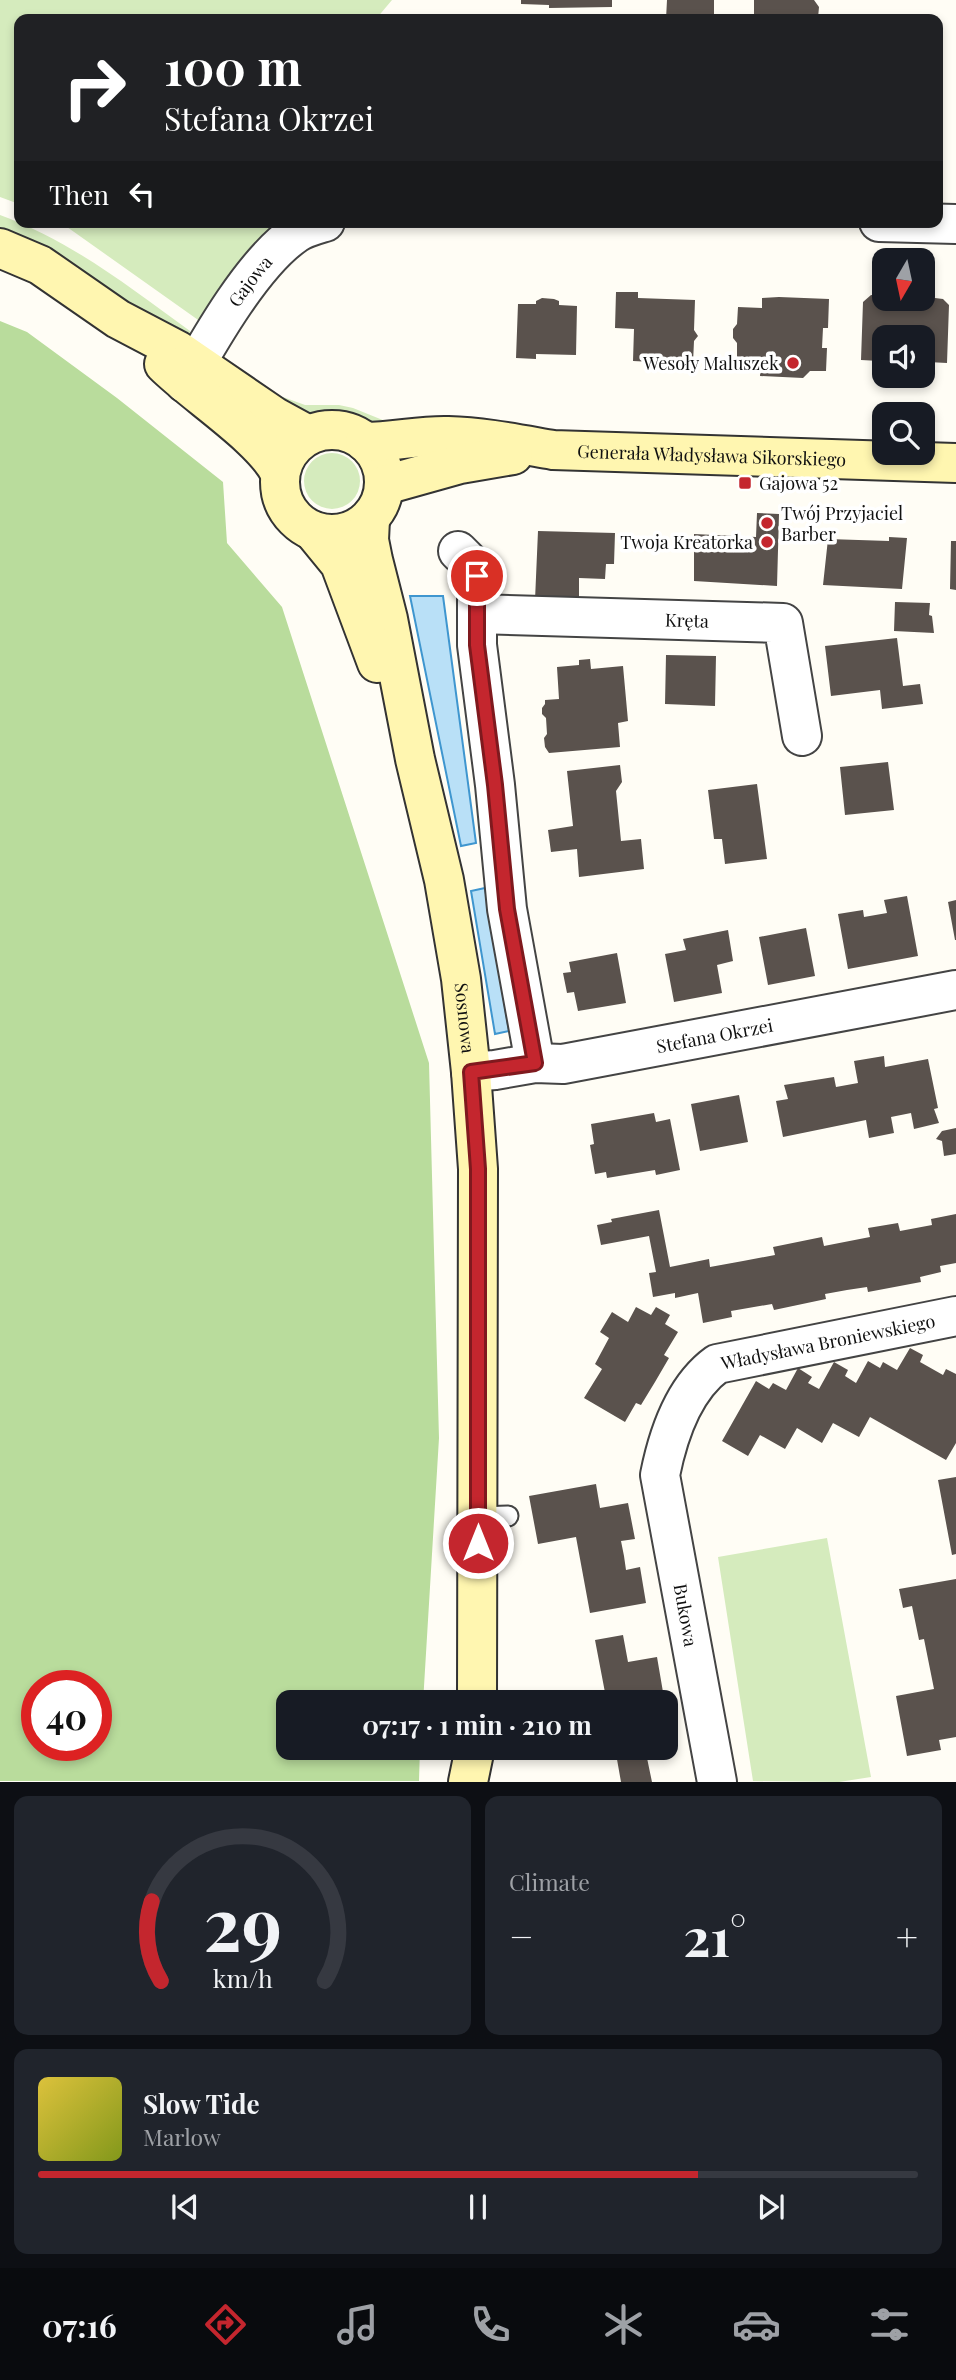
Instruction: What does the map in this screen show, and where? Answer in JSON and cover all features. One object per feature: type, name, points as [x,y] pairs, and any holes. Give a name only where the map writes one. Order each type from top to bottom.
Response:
[{"type":"street","name":"Gajowa","points":[[191,373],[246,286],[278,249],[296,233],[309,228]]},
{"type":"street","points":[[0,247],[40,265],[191,373],[308,435]]},
{"type":"street","points":[[191,373],[275,464],[280,473],[286,508],[293,517],[313,531],[337,534],[360,526],[377,502],[380,461],[365,442],[355,435],[331,429],[308,435],[289,451],[280,473]]},
{"type":"street","name":"Generała Władysława Sikorskiego","points":[[365,442],[448,436],[553,450],[956,463]]},
{"type":"street","name":"Generała Władysława Sikorskiego","points":[[377,502],[460,464],[553,450]]},
{"type":"street","name":"Sosnowa","points":[[377,502],[371,550],[388,619],[415,759],[444,880],[461,979],[471,1072],[478,1169],[493,1517],[478,1690]]},
{"type":"street","name":"Sosnowa","points":[[313,531],[340,564],[415,759]]},
{"type":"street","points":[[458,551],[477,570],[477,645],[507,909],[535,1063]]},
{"type":"street","name":"Kręta","points":[[477,614],[783,623],[802,736]]},
{"type":"street","name":"Stefana Okrzei","points":[[471,1072],[535,1063],[563,1064],[956,990]]},
{"type":"street","name":"Władysława Broniewskiego","points":[[665,1450],[702,1374],[717,1364],[956,1316]]},
{"type":"street","name":"Bukowa","points":[[665,1450],[660,1475],[717,1782]]},
{"type":"street","points":[[468,1782],[474,1760]]},
{"type":"street","points":[[479,1760],[484,1782]]},
{"type":"green space","points":[[0,0],[392,0],[380,14],[14,14],[14,202],[0,197]]},
{"type":"green space","points":[[0,215],[14,221],[14,228],[31,228],[52,238],[99,266],[191,334],[187,336],[165,331],[48,249],[0,230]]},
{"type":"green space","points":[[68,228],[281,228],[201,322]]},
{"type":"green space","points":[[0,321],[27,332],[117,398],[223,482],[227,543],[282,607],[429,1063],[439,1438],[424,1690],[276,1690],[276,1760],[420,1760],[419,1781],[0,1781]]},
{"type":"green space","points":[[283,397],[305,405],[339,405],[353,408],[400,427],[367,424],[341,414],[308,415],[280,399]]},
{"type":"green space","points":[[326,453],[338,453],[348,457],[356,465],[360,481],[356,497],[348,505],[338,509],[326,509],[316,505],[308,497],[304,487],[304,475],[308,465],[316,457]]},
{"type":"green space","points":[[827,1538],[871,1777],[839,1782],[753,1781],[718,1557]]},
{"type":"water","points":[[410,596],[443,596],[476,843],[461,846]]},
{"type":"water","points":[[485,888],[509,1031],[495,1034],[471,891]]},
{"type":"building","points":[[521,0],[612,0],[612,7],[549,8],[549,5],[521,4]]},
{"type":"building","points":[[667,0],[714,0],[714,14],[666,14]]},
{"type":"building","points":[[754,0],[814,0],[819,7],[818,14],[754,14]]},
{"type":"building","points":[[616,292],[638,292],[638,298],[695,300],[694,330],[698,336],[694,341],[693,363],[674,363],[668,371],[658,371],[653,362],[633,361],[634,329],[615,328]]},
{"type":"building","points":[[872,295],[872,312],[934,312],[935,298],[943,299],[949,305],[947,363],[935,362],[935,325],[872,325],[872,361],[861,360],[863,302]]},
{"type":"building","points":[[542,298],[559,301],[559,305],[577,306],[576,355],[536,354],[536,359],[516,358],[518,304],[536,304],[536,301]]},
{"type":"building","points":[[762,298],[829,299],[828,328],[823,328],[822,348],[827,348],[826,371],[810,371],[803,378],[760,376],[761,361],[737,360],[737,343],[733,338],[733,329],[737,324],[738,307],[762,308]]},
{"type":"building","points":[[757,513],[779,514],[777,586],[694,581],[694,534],[756,537]]},
{"type":"building","points":[[538,531],[615,533],[614,564],[606,564],[605,579],[579,578],[579,601],[535,600]]},
{"type":"building","points":[[889,537],[907,538],[902,589],[823,585],[828,539],[889,541]]},
{"type":"building","points":[[951,541],[956,541],[956,590],[950,589]]},
{"type":"building","points":[[895,602],[930,603],[929,615],[932,616],[934,633],[894,631]]},
{"type":"building","points":[[897,638],[903,686],[920,684],[923,704],[882,709],[880,690],[831,696],[825,646]]},
{"type":"building","points":[[666,655],[716,656],[715,706],[665,704]]},
{"type":"building","points":[[590,659],[591,669],[623,666],[628,721],[618,723],[620,747],[549,753],[545,747],[546,718],[542,714],[542,708],[545,700],[559,699],[557,667],[579,665],[579,660]]},
{"type":"building","points":[[888,762],[894,810],[845,815],[840,767]]},
{"type":"building","points":[[620,765],[622,782],[616,791],[621,841],[641,839],[644,869],[579,877],[577,849],[551,852],[548,830],[573,826],[567,771]]},
{"type":"building","points":[[757,784],[767,859],[725,864],[722,839],[714,839],[708,790]]},
{"type":"building","points":[[907,896],[918,956],[848,969],[838,914],[863,910],[864,917],[887,913],[884,900]]},
{"type":"building","points":[[956,900],[956,940],[955,940],[948,902]]},
{"type":"building","points":[[806,928],[815,976],[768,985],[759,937]]},
{"type":"building","points":[[728,930],[733,961],[717,965],[722,993],[674,1002],[665,954],[686,950],[683,939]]},
{"type":"building","points":[[617,953],[626,1003],[578,1011],[574,992],[567,993],[563,973],[571,972],[569,962]]},
{"type":"building","points":[[884,1056],[885,1067],[928,1059],[938,1108],[934,1109],[939,1123],[914,1129],[911,1113],[891,1117],[894,1133],[869,1138],[866,1120],[783,1137],[776,1101],[788,1099],[784,1085],[834,1077],[836,1087],[858,1083],[854,1061]]},
{"type":"building","points":[[739,1095],[748,1142],[700,1151],[691,1104]]},
{"type":"building","points":[[654,1113],[656,1122],[670,1119],[680,1170],[656,1175],[655,1170],[607,1178],[606,1172],[595,1174],[590,1145],[594,1144],[591,1124]]},
{"type":"building","points":[[956,1128],[956,1154],[944,1156],[942,1141],[936,1139],[942,1131]]},
{"type":"building","points":[[659,1210],[670,1267],[709,1259],[710,1267],[775,1255],[773,1247],[822,1237],[824,1246],[870,1237],[868,1228],[898,1223],[900,1231],[932,1225],[931,1219],[956,1214],[956,1263],[940,1266],[941,1272],[920,1277],[921,1282],[868,1292],[867,1287],[825,1294],[826,1299],[774,1310],[772,1304],[731,1311],[732,1317],[703,1323],[698,1293],[675,1298],[675,1293],[653,1297],[649,1273],[656,1272],[649,1236],[601,1245],[597,1225],[612,1222],[611,1219]]},
{"type":"building","points":[[636,1307],[651,1315],[656,1307],[670,1315],[665,1324],[678,1332],[664,1355],[669,1358],[655,1382],[641,1405],[636,1403],[625,1422],[584,1398],[602,1369],[595,1364],[609,1338],[600,1332],[612,1312],[628,1322]]},
{"type":"building","points":[[910,1348],[923,1355],[920,1362],[943,1375],[946,1369],[956,1374],[956,1443],[946,1460],[870,1417],[859,1437],[833,1423],[822,1443],[797,1428],[785,1449],[760,1435],[748,1456],[722,1441],[756,1381],[769,1389],[773,1383],[786,1390],[798,1368],[812,1377],[808,1383],[819,1389],[834,1362],[848,1370],[845,1376],[856,1383],[868,1361],[880,1368],[883,1362],[897,1370]]},
{"type":"building","points":[[956,1477],[956,1554],[952,1555],[938,1480]]},
{"type":"building","points":[[596,1484],[600,1508],[628,1503],[635,1539],[621,1541],[626,1570],[640,1567],[646,1603],[590,1613],[576,1537],[538,1544],[529,1496]]},
{"type":"building","points":[[956,1579],[956,1737],[939,1740],[941,1750],[907,1756],[896,1696],[934,1689],[924,1639],[919,1640],[912,1606],[903,1608],[899,1589]]},
{"type":"building","points":[[623,1635],[628,1662],[657,1657],[663,1690],[605,1690],[595,1640]]},
{"type":"building","points":[[617,1760],[647,1760],[652,1782],[621,1782]]},
{"type":"place","name":"Wesoły Maluszek","points":[[793,363]]},
{"type":"place","name":"Gajowa 52","points":[[745,483]]},
{"type":"place","name":"Twój Przyjaciel Barber","points":[[767,523]]},
{"type":"place","name":"Twoja Kreatorka","points":[[767,542]]},
{"type":"route","points":[[477,576],[477,645],[507,909],[535,1063],[471,1072],[478,1169],[478,1543]]}]
